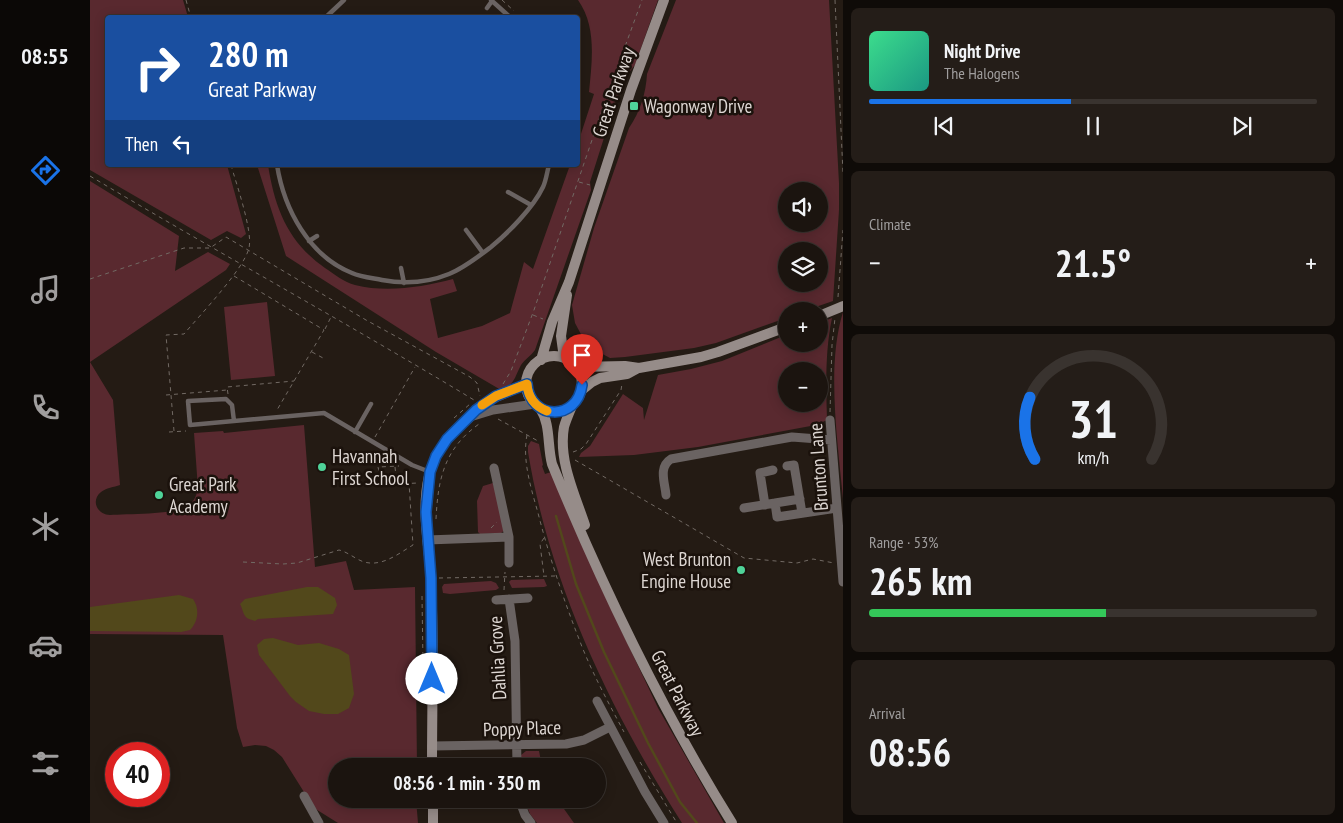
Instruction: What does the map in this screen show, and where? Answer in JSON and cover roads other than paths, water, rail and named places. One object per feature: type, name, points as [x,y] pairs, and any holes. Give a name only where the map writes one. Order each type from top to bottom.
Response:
[{"type":"street","name":"Great Parkway","points":[[664,0],[631,90],[569,282],[552,322],[541,360],[532,367],[527,384],[529,395],[547,423],[548,447],[552,464],[600,574],[652,684],[696,764],[732,823]]},
{"type":"street","name":"Great Parkway","points":[[564,358],[561,336],[569,282]]},
{"type":"street","points":[[828,313],[840,308]]},
{"type":"street","points":[[581,391],[600,378],[627,374],[639,368],[701,357],[778,330]]},
{"type":"street","points":[[541,360],[552,356],[564,358],[577,367],[582,379],[581,391]]},
{"type":"street","points":[[577,367],[625,366],[639,368]]},
{"type":"street","points":[[432,758],[431,578],[426,512],[430,472],[436,456],[457,427],[484,403],[527,384]]},
{"type":"street","name":"Great Parkway","points":[[581,391],[572,406],[564,426],[564,454],[600,574]]},
{"type":"street","points":[[470,417],[493,410],[537,406],[556,412],[572,406]]},
{"type":"street","name":"Brunton Lane","points":[[830,420],[843,582]]},
{"type":"street","points":[[666,495],[663,469],[665,464],[671,459],[792,437],[832,440]]},
{"type":"street","points":[[786,466],[794,465],[802,513]]},
{"type":"street","points":[[494,468],[503,490],[504,514],[509,536],[509,563]]},
{"type":"street","points":[[765,505],[760,472],[773,470]]},
{"type":"street","points":[[744,508],[800,499]]},
{"type":"street","points":[[775,503],[777,518],[837,508]]},
{"type":"street","points":[[427,540],[509,536]]},
{"type":"street","name":"Dahlia Grove","points":[[517,758],[515,641],[503,599],[528,598]]},
{"type":"street","points":[[596,701],[644,792],[664,823]]},
{"type":"street","name":"Poppy Place","points":[[432,746],[566,744],[584,740],[610,727]]},
{"type":"street","points":[[304,796],[319,823]]},
{"type":"street","points":[[432,808],[433,823]]},
{"type":"street","points":[[523,808],[531,823]]},
{"type":"lane","points":[[328,15],[344,0]]},
{"type":"lane","points":[[487,8],[492,0],[508,15]]},
{"type":"lane","points":[[277,167],[280,182],[292,212],[309,240],[326,259],[352,274],[404,283],[426,281],[449,274],[502,238],[543,187],[548,167]]},
{"type":"lane","points":[[508,192],[530,205]]},
{"type":"lane","points":[[466,230],[482,253]]},
{"type":"lane","points":[[309,240],[317,236]]},
{"type":"lane","points":[[401,268],[404,283]]},
{"type":"lane","points":[[234,421],[234,410],[228,400],[224,398],[188,402],[190,425],[324,413],[412,466],[430,472]]},
{"type":"lane","points":[[355,432],[371,404]]},
{"type":"waterway","points":[[556,516],[576,584],[604,652],[648,743],[680,802],[697,823]]},
{"type":"place","name":"Wagonway Drive","points":[[634,106]]},
{"type":"place","name":"Havannah First School","points":[[322,467]]},
{"type":"place","name":"Great Park Academy","points":[[159,495]]},
{"type":"place","name":"West Brunton Engine House","points":[[741,570]]}]
